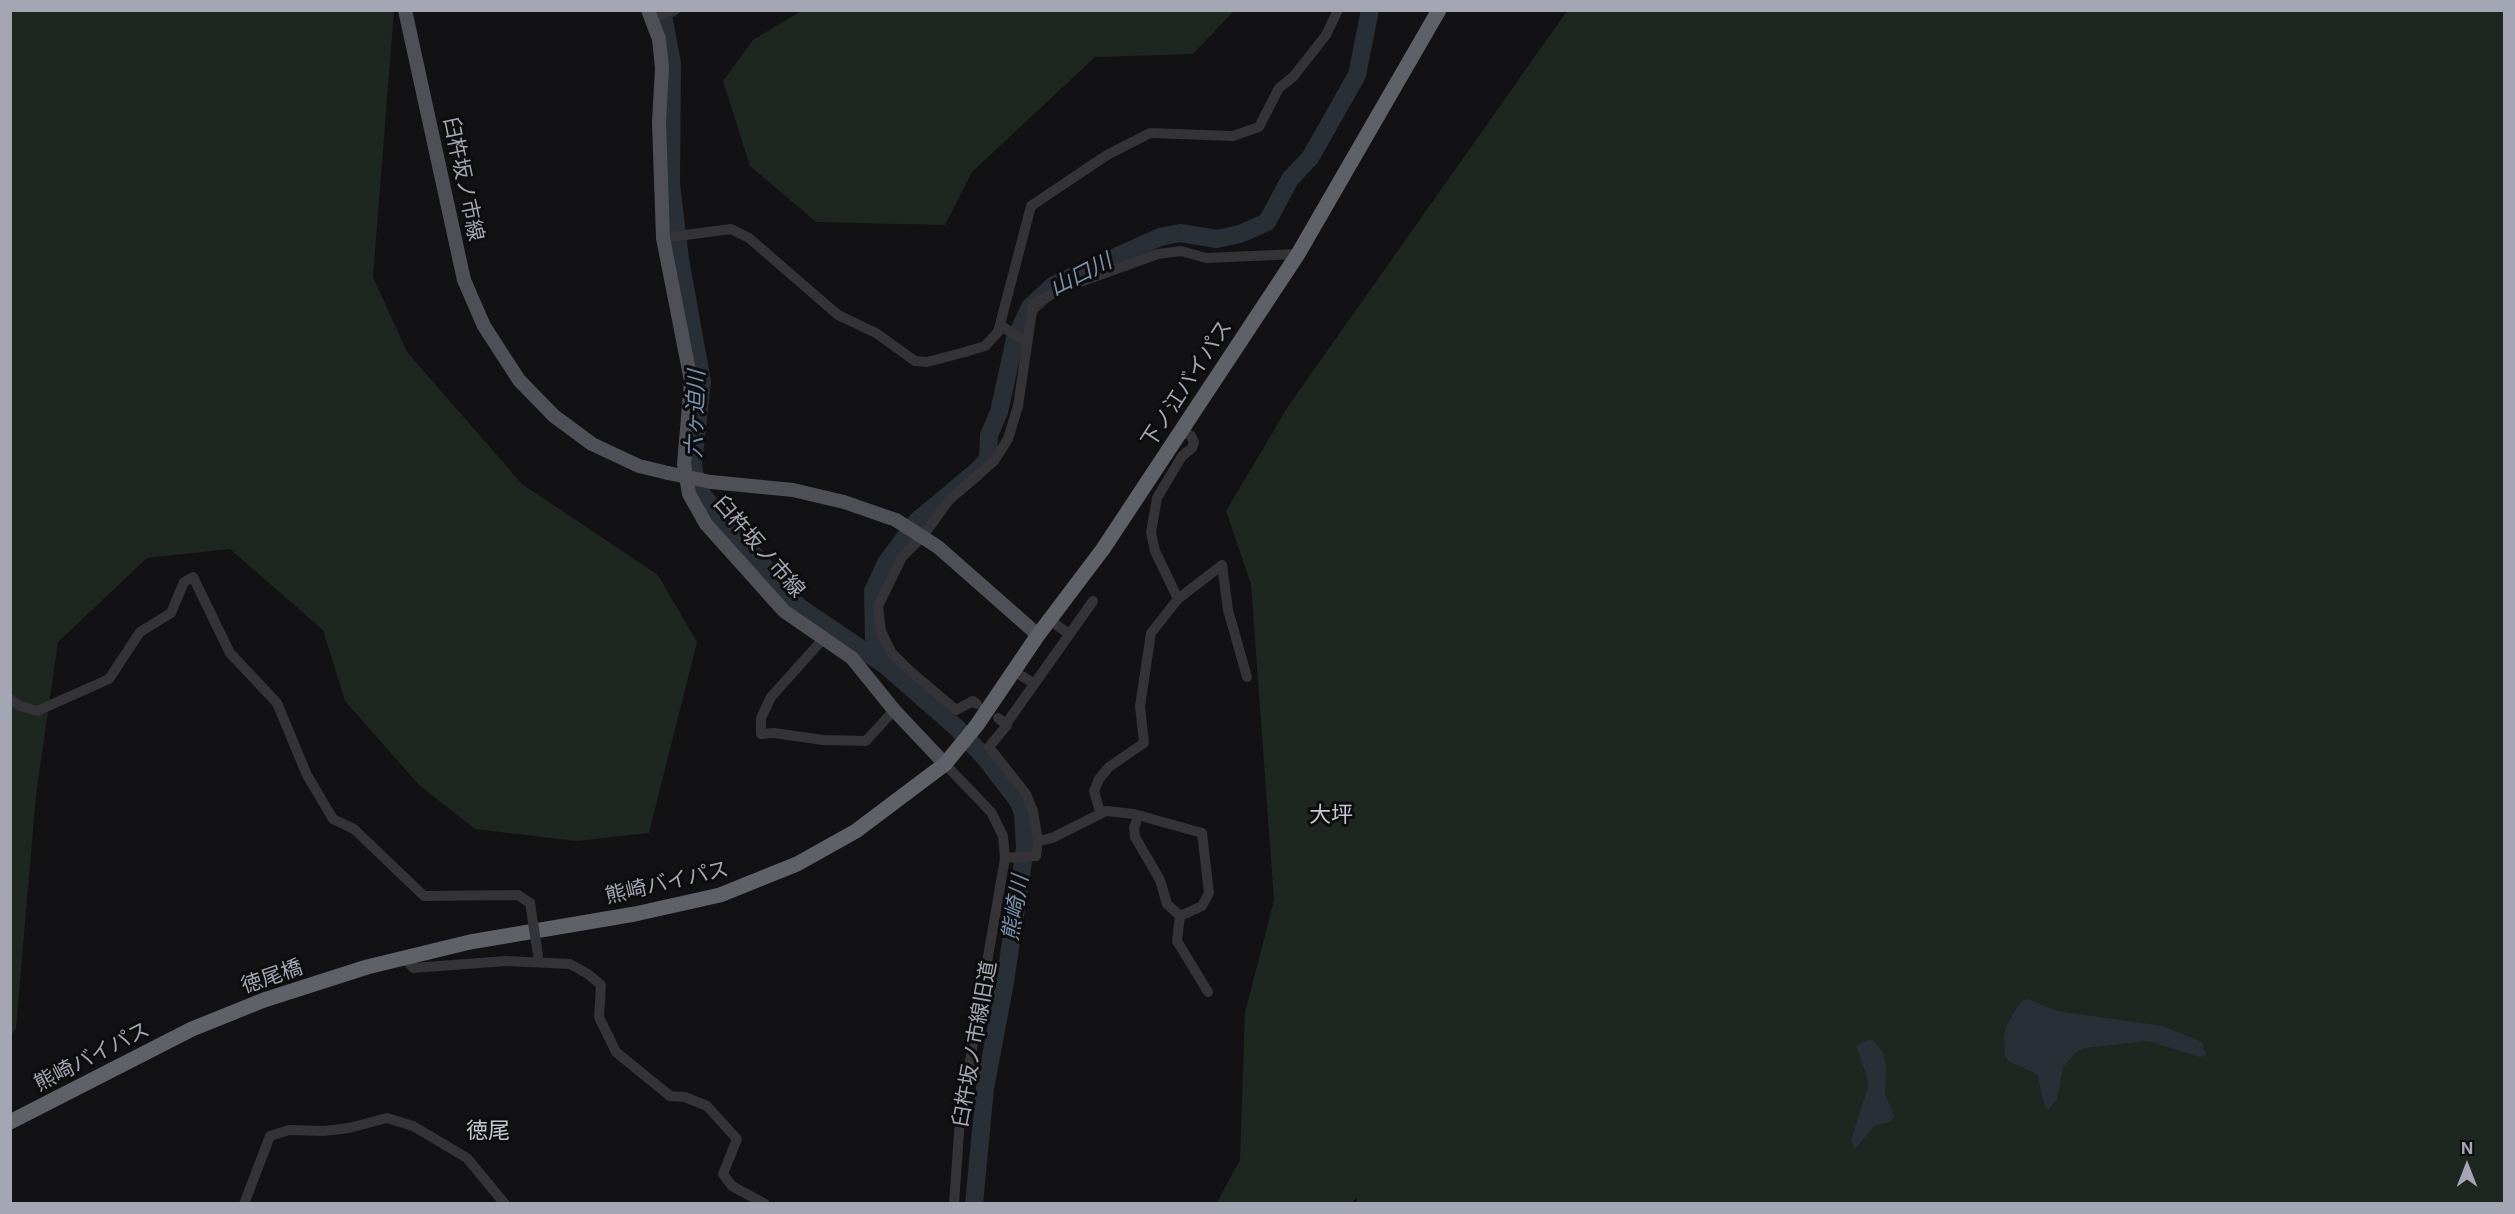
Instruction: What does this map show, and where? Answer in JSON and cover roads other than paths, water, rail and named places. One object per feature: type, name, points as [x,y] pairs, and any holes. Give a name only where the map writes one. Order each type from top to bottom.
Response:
[{"type":"highway","name":"下ノ江バイパス","points":[[945,764],[977,725],[1038,635],[1103,549],[1298,254],[1439,10]]},
{"type":"highway","name":"熊崎バイパス","points":[[367,968],[470,942],[635,914],[720,895],[797,864],[856,831],[945,764]]},
{"type":"highway","name":"徳尾橋","points":[[192,1029],[264,1000],[367,968]]},
{"type":"highway","name":"熊崎バイパス","points":[[10,1122],[192,1029]]},
{"type":"main road","name":"臼杵坂ノ市線","points":[[405,10],[464,280],[484,326],[519,380],[554,416],[592,444],[639,465],[711,482],[794,490],[844,502],[900,522],[920,535]]},
{"type":"main road","name":"臼杵坂ノ市線","points":[[652,17],[659,39],[662,68],[659,122],[667,238],[691,381],[684,464],[689,494],[706,524],[783,611],[852,658],[894,710],[945,764]]},
{"type":"main road","points":[[920,535],[1038,635]]},
{"type":"street","points":[[667,238],[731,229],[749,238],[838,315],[876,333],[915,361],[927,362],[985,346],[1002,326],[1031,206],[1107,155],[1150,133],[1233,136],[1259,128],[1280,88],[1293,77],[1326,35],[1338,10]]},
{"type":"street","points":[[652,17],[671,11]]},
{"type":"street","points":[[977,704],[973,701],[956,710],[949,706],[891,652],[881,631],[878,606],[902,557],[950,500],[994,461],[1008,439],[1018,406],[1033,304],[1069,286],[1158,254],[1180,251],[1206,258],[1298,254]]},
{"type":"street","points":[[1002,326],[1026,342]]},
{"type":"street","points":[[1178,599],[1155,551],[1150,532],[1157,498],[1182,456],[1192,448],[1194,442],[1191,436],[1182,430]]},
{"type":"street","points":[[1100,812],[1094,791],[1099,779],[1109,767],[1144,743],[1140,706],[1151,633],[1178,599],[1222,565],[1228,610],[1246,677]]},
{"type":"street","points":[[10,699],[20,706],[37,711],[109,679],[140,633],[171,613],[184,582],[194,577],[231,653],[277,703],[307,775],[333,819],[354,829],[424,896],[518,895],[530,903],[539,959]]},
{"type":"street","points":[[1008,858],[1036,856],[1038,841],[1033,811],[1026,794],[989,747],[1002,721],[1093,601]]},
{"type":"street","points":[[1049,620],[1068,633]]},
{"type":"street","points":[[824,639],[771,698],[761,718],[761,734],[774,733],[823,740],[866,741],[894,710]]},
{"type":"street","points":[[1014,671],[1033,683]]},
{"type":"street","name":"臼杵坂ノ市線旧道","points":[[945,764],[991,812],[1003,836],[1008,858],[960,1119],[954,1203]]},
{"type":"street","points":[[1038,841],[1052,838],[1074,828],[1100,812],[1113,811],[1202,833],[1209,893],[1202,906],[1180,916]]},
{"type":"street","points":[[1138,816],[1134,828],[1135,837],[1160,880],[1167,904],[1180,916]]},
{"type":"street","points":[[1180,916],[1177,941],[1208,992]]},
{"type":"street","points":[[405,958],[413,968],[539,959],[570,964],[601,985],[598,1017],[616,1052],[670,1096],[685,1097],[707,1106],[737,1138],[723,1174],[732,1186],[765,1203]]},
{"type":"street","points":[[244,1203],[270,1136],[289,1130],[324,1131],[350,1128],[387,1118],[413,1126],[467,1158],[506,1203]]},
{"type":"waterway","name":"六ヶ迫川","points":[[662,10],[672,64],[671,184],[680,259],[702,382],[693,464],[697,489],[799,607],[885,665],[957,728],[986,759],[1019,802],[1023,814],[1025,848],[1005,982],[985,1088],[974,1204]]},
{"type":"waterway","points":[[665,21],[681,10]]},
{"type":"waterway","name":"山口川","points":[[885,665],[879,659],[874,637],[873,591],[886,563],[917,521],[977,471],[988,459],[989,435],[999,412],[1015,339],[1030,307],[1054,285],[1160,237],[1180,233],[1217,239],[1240,234],[1267,222],[1290,179],[1310,158],[1357,75],[1370,10]]},
{"type":"district","name":"大坪","points":[[1331,815]]},
{"type":"district","name":"徳尾","points":[[488,1131]]},
{"type":"water label","name":"熊崎川","points":[[1016,908]]}]
